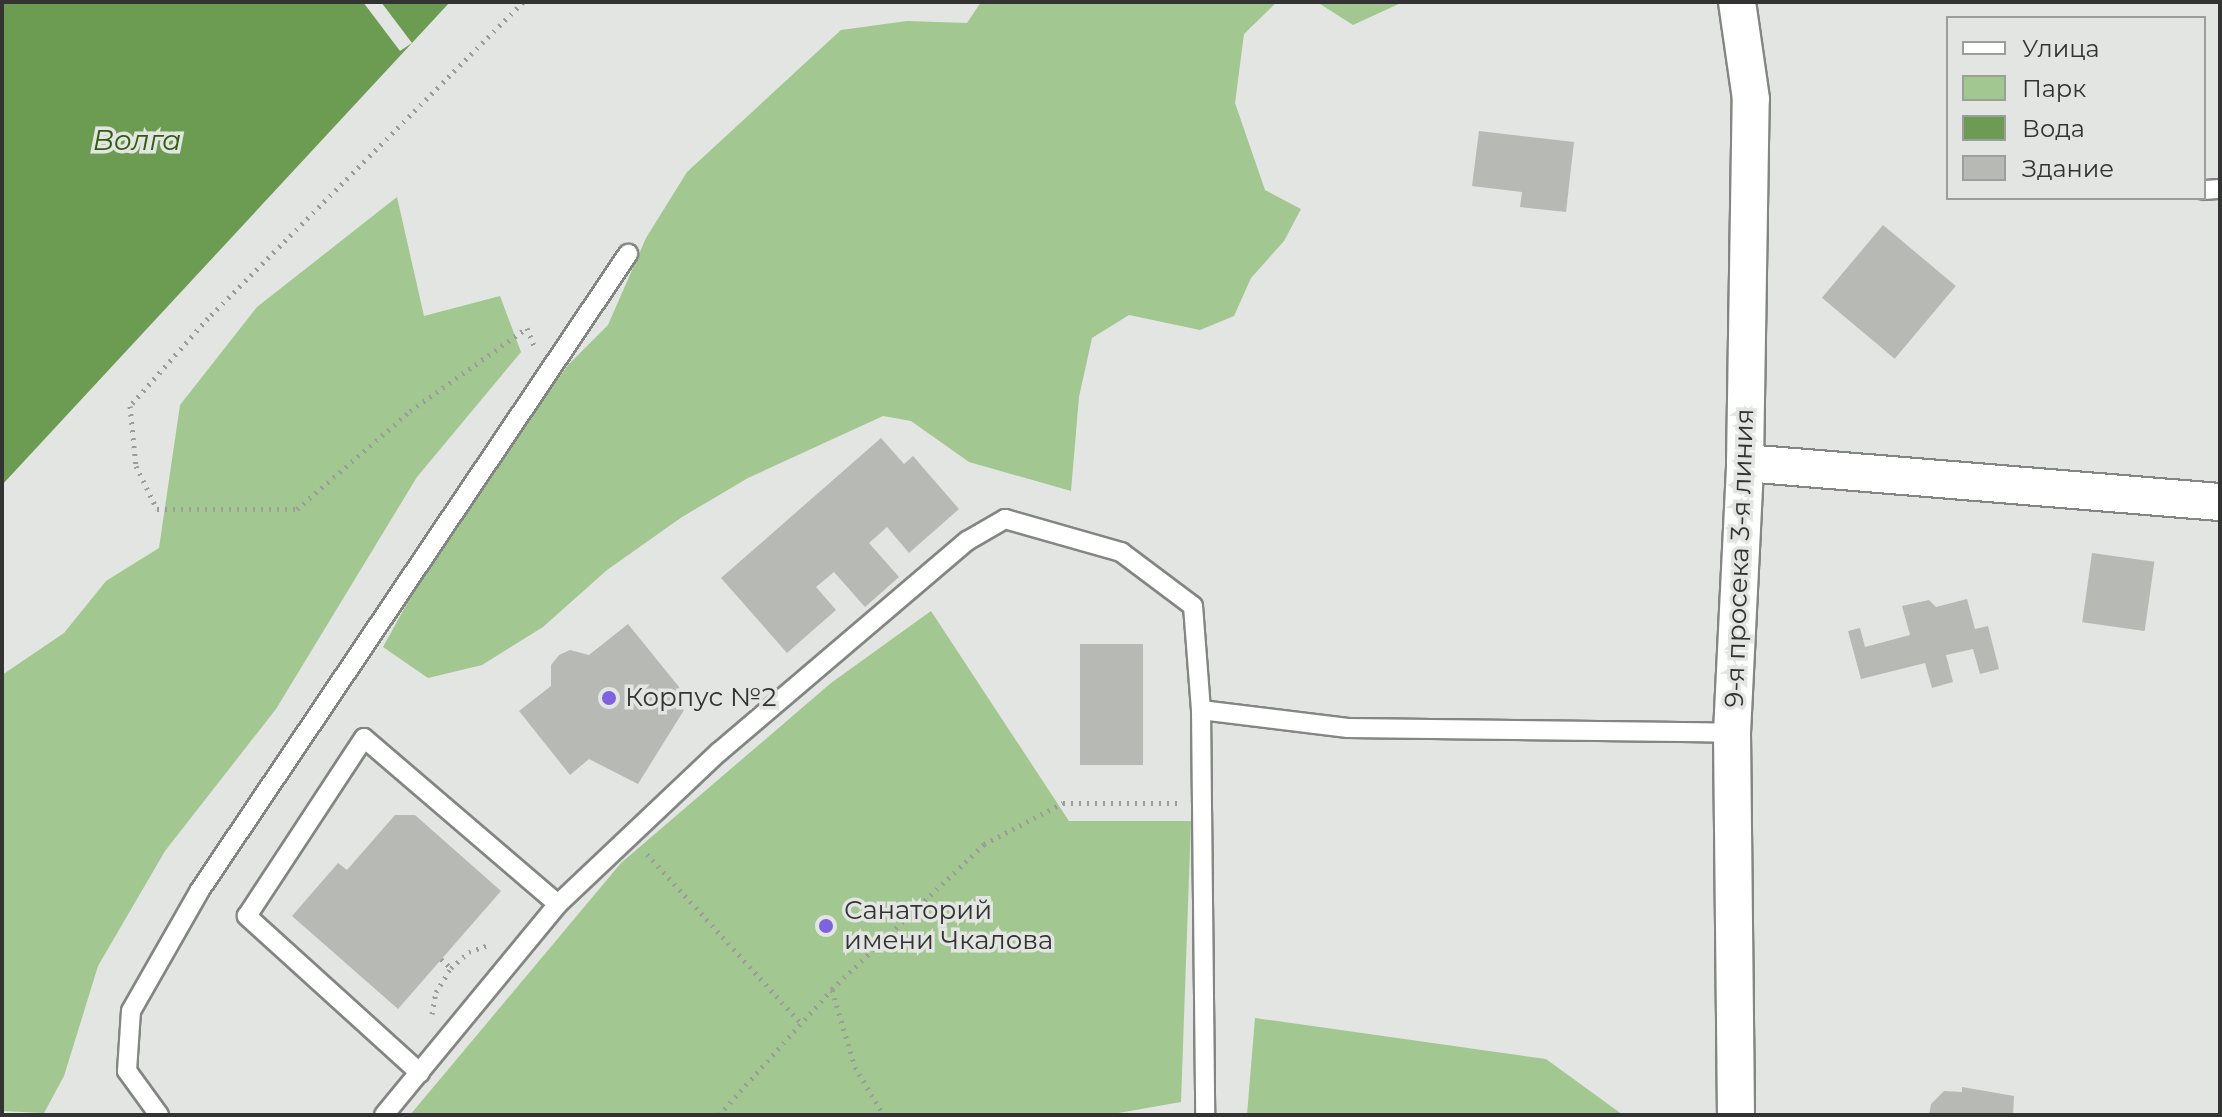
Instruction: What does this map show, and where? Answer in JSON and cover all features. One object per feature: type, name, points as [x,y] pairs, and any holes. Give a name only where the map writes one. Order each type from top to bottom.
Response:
[{"type":"street","name":"9-я просека 3-я линия","points":[[1736,1115],[1732,733],[1745,463],[1751,99],[1737,2]]},
{"type":"street","points":[[1745,463],[2220,502]]},
{"type":"lane","points":[[159,1115],[127,1071],[131,1011],[200,890],[628,254]]},
{"type":"lane","points":[[384,1115],[558,904],[719,752],[967,541],[1005,519],[1121,552],[1193,606],[1201,710],[1205,1115]]},
{"type":"lane","points":[[1201,710],[1348,728],[1732,733]]},
{"type":"lane","points":[[420,1073],[247,916],[364,738],[558,904]]},
{"type":"path","points":[[523,2],[208,318],[130,406],[136,466],[157,509],[297,509],[410,411],[527,328],[546,374]]},
{"type":"path","points":[[719,1115],[832,989],[984,844],[1063,803],[1202,803]]},
{"type":"path","points":[[631,836],[801,1023]]},
{"type":"path","points":[[441,959],[451,968]]},
{"type":"path","points":[[832,989],[855,1067],[884,1115]]},
{"type":"green space","points":[[981,2],[1277,2],[1244,34],[1235,103],[1265,190],[1301,209],[1284,241],[1251,278],[1234,316],[1200,330],[1129,315],[1092,338],[1079,397],[1071,491],[969,462],[911,421],[883,416],[748,478],[682,517],[607,570],[543,627],[482,665],[428,678],[383,647],[443,538],[568,365],[608,325],[646,238],[687,172],[841,30],[907,21],[967,23]]},
{"type":"green space","points":[[1317,2],[1403,2],[1353,25]]},
{"type":"green space","points":[[397,197],[424,316],[500,296],[521,352],[417,477],[276,709],[165,851],[98,966],[64,1076],[44,1113],[2,1111],[2,675],[64,633],[106,581],[159,548],[180,405],[257,307]]},
{"type":"green space","points":[[931,611],[1069,821],[1191,821],[1181,1102],[1107,1115],[410,1115],[621,863],[831,683]]},
{"type":"green space","points":[[1255,1018],[1546,1059],[1623,1115],[1247,1115]]},
{"type":"water","name":"Волга","points":[[2,2],[450,2],[2,485]]},
{"type":"pier","points":[[363,2],[381,2],[412,43],[400,51]]},
{"type":"building","points":[[1479,131],[1574,142],[1566,212],[1520,207],[1522,192],[1472,186]]},
{"type":"building","points":[[1883,225],[1956,286],[1895,359],[1822,298]]},
{"type":"building","points":[[881,438],[904,464],[913,456],[959,509],[909,553],[887,527],[869,543],[899,577],[865,607],[834,572],[816,587],[836,610],[787,653],[721,578]]},
{"type":"building","points":[[2092,553],[2154,562],[2145,631],[2082,622]]},
{"type":"building","points":[[1967,599],[1975,629],[1988,626],[1999,669],[1980,674],[1973,649],[1946,655],[1953,682],[1932,688],[1925,663],[1861,679],[1848,631],[1860,628],[1865,647],[1910,635],[1902,606],[1929,600],[1936,607]]},
{"type":"building","name":"Корпус №2","points":[[628,624],[679,687],[684,710],[638,784],[589,759],[570,775],[519,711],[551,686],[551,665],[559,655],[570,650],[589,655]]},
{"type":"building","points":[[1080,644],[1143,644],[1143,765],[1080,765]]},
{"type":"building","points":[[395,815],[415,815],[501,891],[398,1009],[292,916],[338,863],[347,870]]},
{"type":"building","points":[[1962,1087],[2014,1096],[2013,1115],[1929,1115],[1931,1104],[1944,1091],[1962,1092]]},
{"type":"place","name":"Корпус №2","points":[[609,698]]},
{"type":"place","name":"Санаторий имени Чкалова","points":[[826,926]]}]
